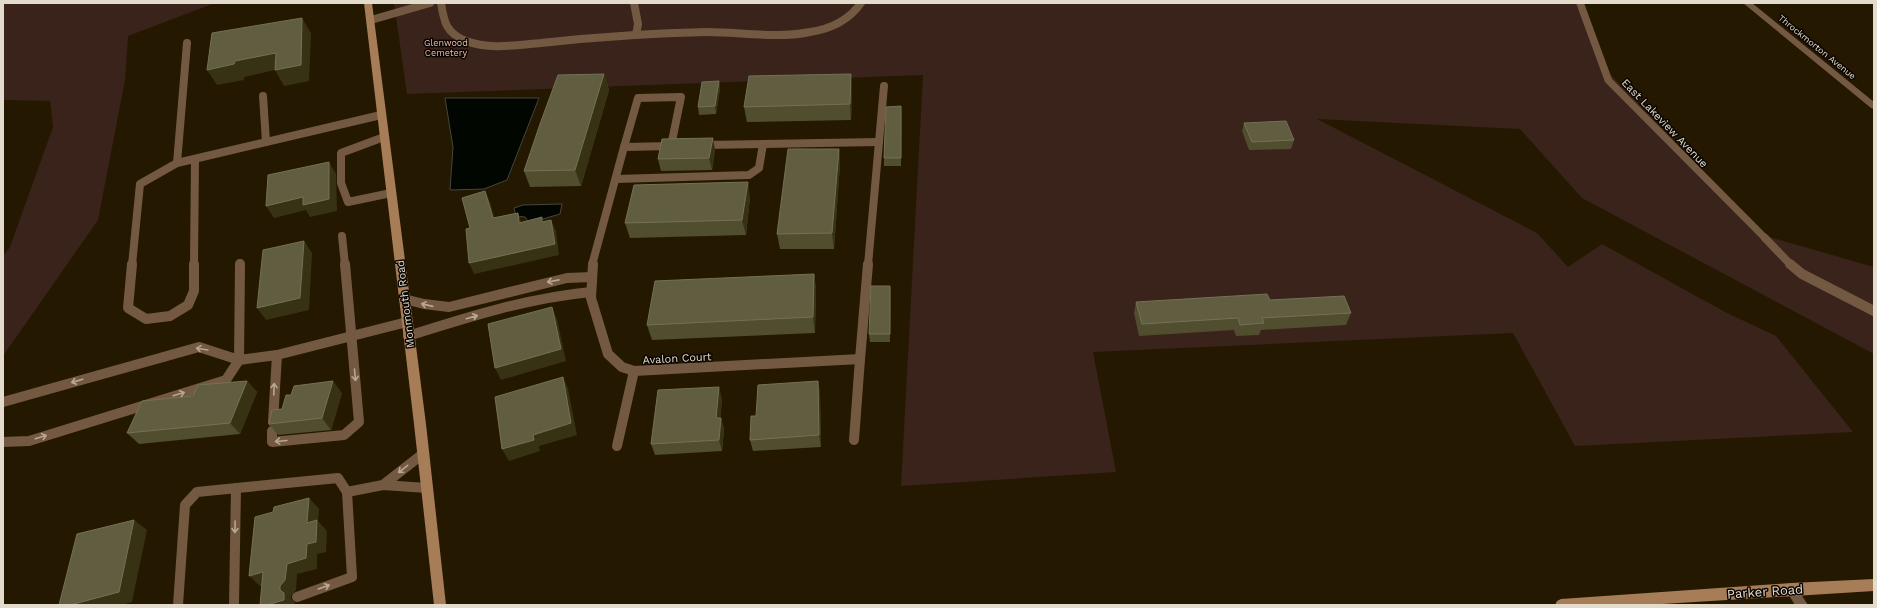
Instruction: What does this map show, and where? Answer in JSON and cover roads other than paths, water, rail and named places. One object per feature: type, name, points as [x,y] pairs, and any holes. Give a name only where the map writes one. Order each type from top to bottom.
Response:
[{"type":"main road","name":"Monmouth Road","points":[[368,3],[408,336],[424,453],[440,605]]},
{"type":"main road","name":"Parker Road","points":[[1561,605],[1791,589],[1874,585]]},
{"type":"street","name":"East Lakeview Avenue","points":[[1580,3],[1608,80],[1765,238]]},
{"type":"street","name":"Throckmorton Avenue","points":[[1748,3],[1874,106]]},
{"type":"street","points":[[1791,589],[1802,605]]},
{"type":"lane","points":[[371,20],[430,3]]},
{"type":"lane","points":[[441,3],[444,21],[448,29],[456,36],[476,44],[505,46],[636,35],[709,32],[772,34],[813,32],[832,26],[841,21],[852,13],[861,3]]},
{"type":"lane","points":[[634,3],[638,24],[636,35]]},
{"type":"lane","points":[[177,163],[187,43]]},
{"type":"lane","points":[[854,440],[884,86]]},
{"type":"lane","points":[[263,96],[266,142]]},
{"type":"lane","name":"Avalon Court","points":[[624,147],[675,146],[682,97],[638,98],[624,147],[592,266],[591,298],[608,354],[622,368],[634,371],[860,359]]},
{"type":"lane","points":[[195,159],[194,291],[188,305],[170,316],[146,319],[128,308],[140,184],[177,163],[382,114]]},
{"type":"lane","points":[[384,137],[341,154],[341,183],[348,202],[391,194]]},
{"type":"lane","points":[[694,145],[879,142]]},
{"type":"lane","points":[[616,179],[749,175],[759,168],[763,144]]},
{"type":"lane","points":[[277,355],[275,367],[272,442],[344,435],[358,422],[342,236]]},
{"type":"lane","points":[[1765,238],[1780,255],[1802,274],[1874,311]]},
{"type":"lane","points":[[3,442],[29,441],[226,380],[239,360],[240,263]]},
{"type":"lane","points":[[404,299],[448,308],[567,278],[592,277]]},
{"type":"lane","points":[[408,336],[536,299],[564,294],[591,292]]},
{"type":"lane","points":[[3,402],[199,347],[239,360],[277,355],[407,322]]},
{"type":"lane","points":[[617,446],[634,371]]},
{"type":"lane","points":[[382,485],[424,453]]},
{"type":"lane","points":[[178,605],[185,505],[197,492],[338,478],[347,492],[352,577],[297,596]]},
{"type":"lane","points":[[347,492],[382,485],[427,488]]},
{"type":"lane","points":[[234,605],[236,488]]},
{"type":"park label","name":"Glenwood Cemetery","points":[[446,48]]}]
